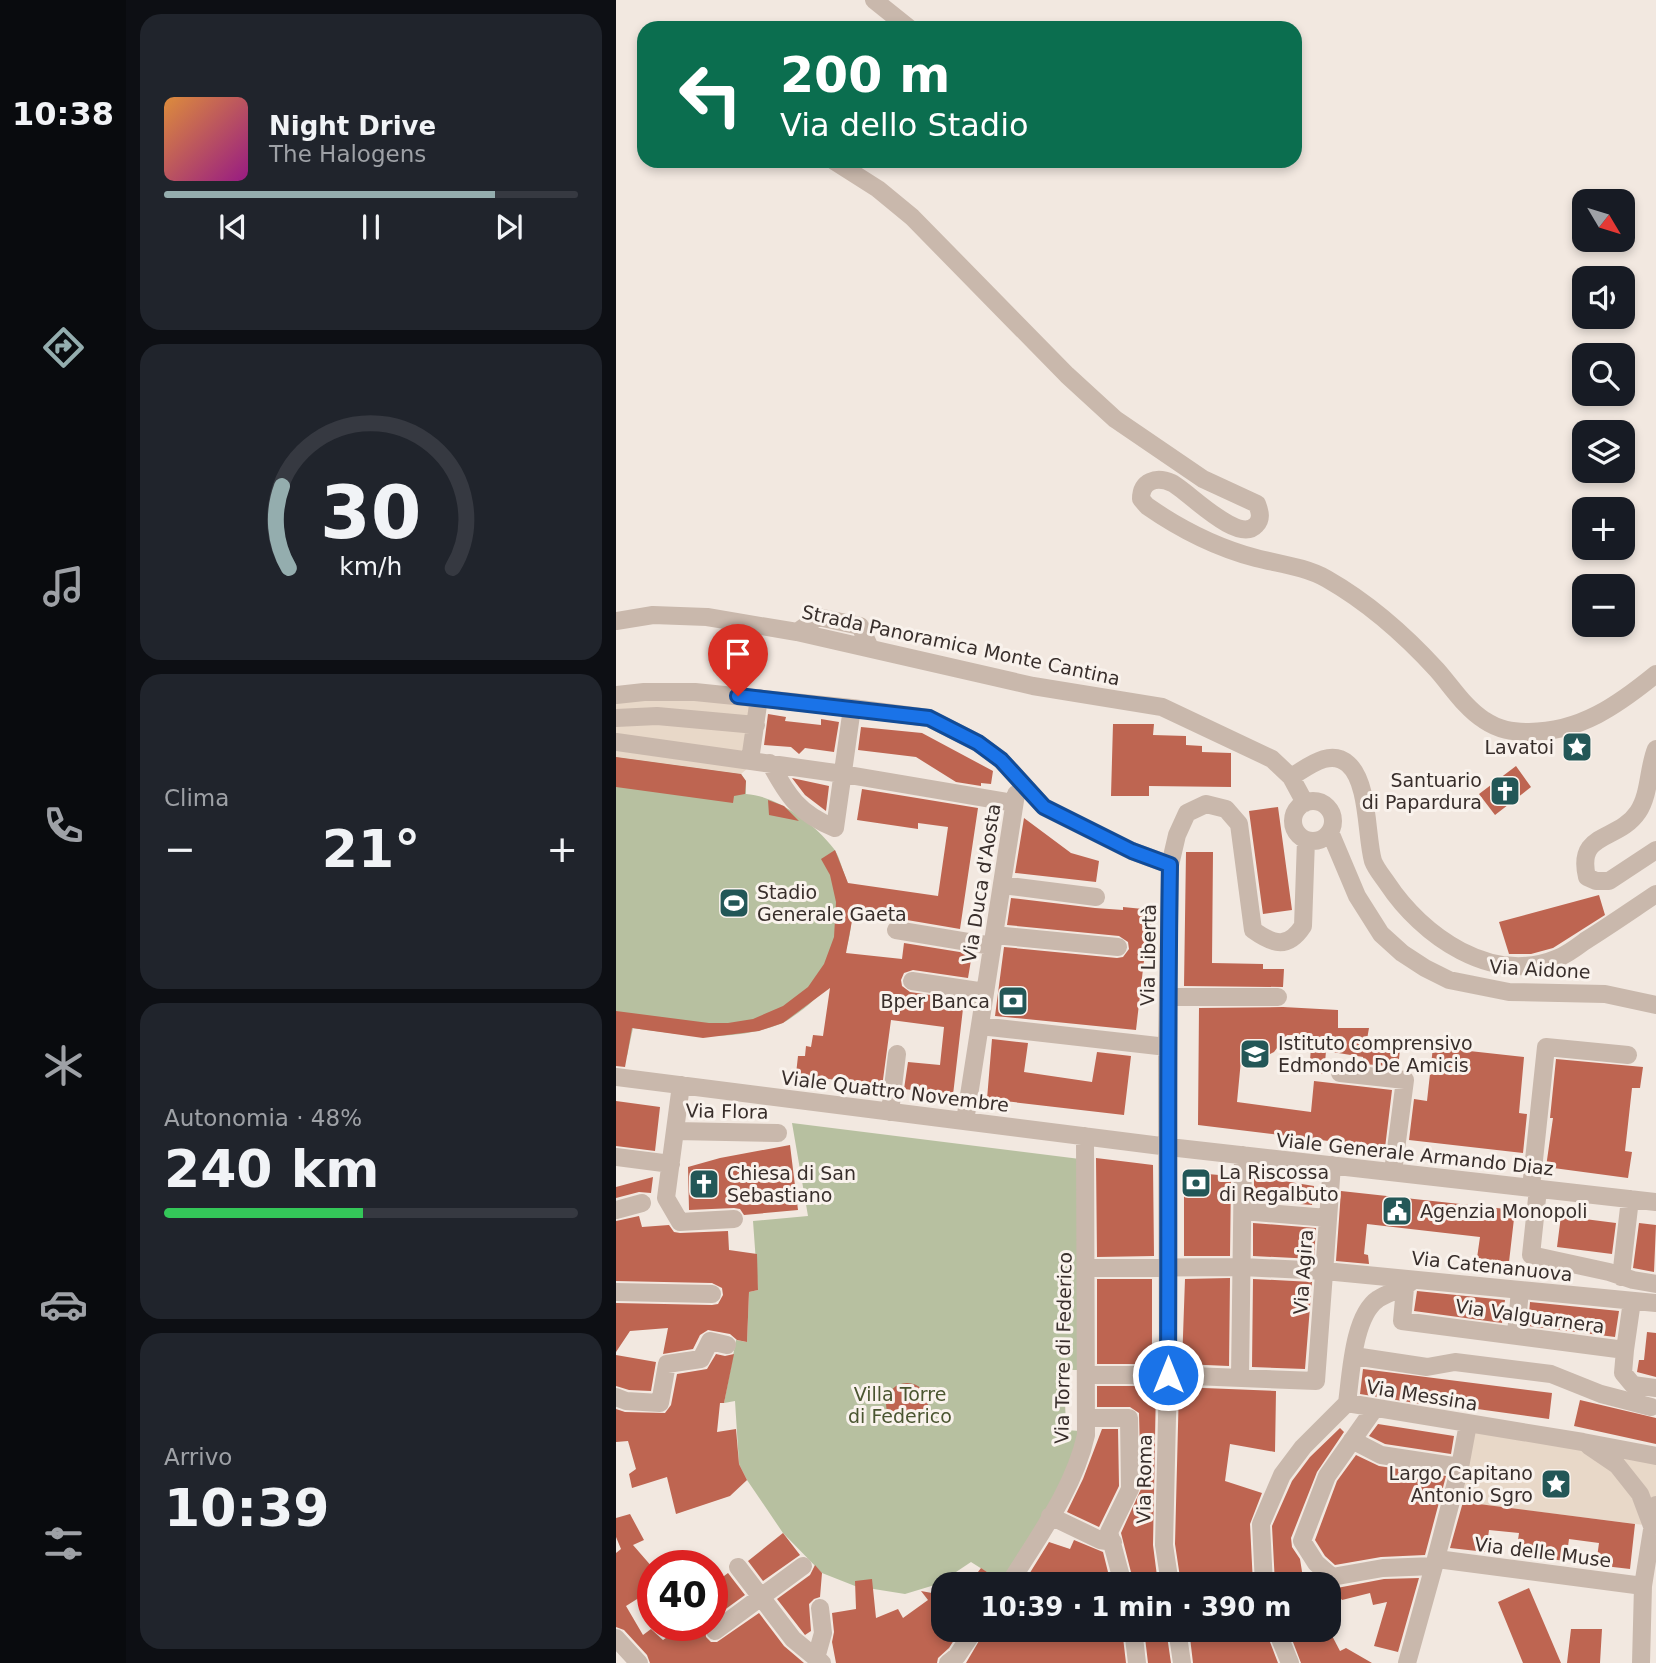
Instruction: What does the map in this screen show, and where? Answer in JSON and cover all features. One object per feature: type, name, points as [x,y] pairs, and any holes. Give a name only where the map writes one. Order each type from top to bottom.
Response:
[{"type":"street","points":[[874,0],[900,21]]},
{"type":"street","points":[[845,168],[878,189],[912,217],[1067,375],[1115,419],[1202,480],[1257,504],[1260,515],[1252,528],[1245,530],[1232,527],[1172,483],[1158,480],[1150,480],[1144,486],[1141,499],[1147,506],[1204,539],[1234,552],[1300,568],[1325,578],[1368,605],[1400,632],[1483,719],[1509,732],[1544,732],[1571,727],[1624,700],[1656,674]]},
{"type":"street","name":"Strada Panoramica Monte Cantina","points":[[616,621],[653,615],[707,617],[797,632],[1033,686],[1162,707],[1272,759],[1292,777],[1306,803]]},
{"type":"street","points":[[616,695],[695,692],[929,718],[978,743],[1001,760],[1044,807],[1132,851],[1170,865]]},
{"type":"street","points":[[750,760],[760,698]]},
{"type":"street","points":[[770,763],[788,796],[820,822],[835,828],[852,708]]},
{"type":"street","points":[[616,718],[657,716],[755,725]]},
{"type":"street","points":[[616,742],[844,774],[1014,803]]},
{"type":"street","points":[[1656,749],[1639,811],[1626,825],[1590,845],[1585,855],[1587,877],[1596,881],[1609,881],[1656,850]]},
{"type":"street","points":[[1292,777],[1322,759],[1338,758],[1349,765],[1357,777],[1366,808],[1374,862],[1398,899],[1430,933],[1457,950],[1501,965],[1530,965],[1558,958],[1656,894]]},
{"type":"street","name":"Via Duca d'Aosta","points":[[965,1121],[1018,780]]},
{"type":"street","points":[[1318,802],[1328,808],[1333,820],[1330,832],[1322,839],[1306,840],[1297,833],[1293,822],[1297,811],[1306,803],[1318,802]]},
{"type":"street","name":"Via Libertà","points":[[1168,1375],[1167,1047],[1170,865],[1177,835],[1188,813],[1206,804],[1226,809],[1239,824],[1253,930],[1266,940],[1283,944],[1296,938],[1303,926],[1306,840]]},
{"type":"street","name":"Via Aidone","points":[[1330,832],[1357,896],[1381,934],[1402,953],[1449,980],[1509,992],[1605,993],[1656,1005]]},
{"type":"street","points":[[1002,885],[1096,897]]},
{"type":"street","points":[[896,930],[993,940],[1118,947]]},
{"type":"street","name":"Via Duca d'Aosta","points":[[912,981],[985,992]]},
{"type":"street","points":[[1168,997],[1279,996]]},
{"type":"street","points":[[980,1026],[1167,1047]]},
{"type":"street","points":[[1628,1055],[1545,1046],[1531,1255],[1656,1284]]},
{"type":"street","points":[[890,1112],[897,1054]]},
{"type":"street","points":[[1340,1073],[1405,1080],[1392,1172]]},
{"type":"street","name":"Viale Quattro Novembre","points":[[616,1077],[1169,1147]]},
{"type":"street","name":"Via Flora","points":[[681,1085],[666,1198],[680,1222],[734,1219]]},
{"type":"street","name":"Via Flora","points":[[675,1131],[778,1133]]},
{"type":"street","name":"Via Torre di Federico","points":[[1016,1572],[1050,1516],[1082,1454],[1086,1435],[1085,1136]]},
{"type":"street","name":"Viale Generale Armando Diaz","points":[[1169,1147],[1656,1202]]},
{"type":"street","points":[[1087,1375],[1240,1377],[1243,1155]]},
{"type":"street","points":[[616,1157],[671,1164]]},
{"type":"street","name":"Via Agira","points":[[1240,1377],[1315,1381],[1332,1166]]},
{"type":"street","points":[[1621,1278],[1630,1199]]},
{"type":"street","points":[[616,1210],[642,1203]]},
{"type":"street","points":[[1243,1211],[1328,1218]]},
{"type":"street","name":"Via Catenanuova","points":[[1086,1268],[1242,1267],[1325,1271],[1410,1284],[1520,1290],[1656,1303]]},
{"type":"street","points":[[1347,1404],[1364,1314],[1379,1299],[1410,1284]]},
{"type":"street","name":"Via Valguarnera","points":[[1410,1284],[1402,1321],[1625,1350],[1623,1373],[1633,1385],[1656,1388]]},
{"type":"street","points":[[1516,1334],[1520,1290]]},
{"type":"street","points":[[616,1292],[712,1294]]},
{"type":"street","points":[[1625,1350],[1632,1300]]},
{"type":"street","points":[[616,1398],[660,1404],[667,1364],[701,1359],[710,1341],[727,1345]]},
{"type":"street","points":[[1354,1356],[1427,1367],[1455,1362],[1551,1374],[1601,1394],[1651,1407]]},
{"type":"street","name":"Via Roma","points":[[1168,1375],[1164,1545],[1168,1572]]},
{"type":"street","name":"Via Messina","points":[[1263,1572],[1261,1524],[1282,1475],[1303,1447],[1347,1404],[1656,1456]]},
{"type":"street","name":"Via delle Muse","points":[[1375,1408],[1327,1476],[1302,1542],[1316,1563],[1332,1577],[1383,1567],[1436,1563],[1643,1586]]},
{"type":"street","points":[[1086,1418],[1129,1418],[1130,1489],[1109,1532],[1120,1572]]},
{"type":"street","points":[[1407,1663],[1436,1563],[1468,1424]]},
{"type":"street","points":[[1352,1440],[1381,1455],[1460,1467]]},
{"type":"street","points":[[1583,1442],[1616,1465],[1640,1493],[1652,1526]]},
{"type":"street","points":[[1641,1663],[1643,1586],[1656,1505]]},
{"type":"street","points":[[1050,1516],[1100,1540],[1113,1542]]},
{"type":"street","points":[[728,1622],[803,1566]]},
{"type":"street","points":[[738,1567],[793,1639],[819,1660]]},
{"type":"street","points":[[819,1660],[823,1633],[820,1608]]},
{"type":"street","points":[[616,1638],[639,1663]]},
{"type":"street","points":[[948,1663],[957,1656],[966,1642]]},
{"type":"street","points":[[1135,1642],[1137,1663]]},
{"type":"street","points":[[1179,1642],[1182,1663]]},
{"type":"street","points":[[1281,1642],[1290,1663]]},
{"type":"green space","name":"Stadio Generale Gaeta","points":[[616,757],[741,774],[746,781],[746,794],[767,798],[793,812],[818,831],[834,849],[850,893],[850,932],[838,969],[827,986],[798,1013],[780,1024],[743,1034],[706,1036],[633,1028],[627,1056],[616,1054]]},
{"type":"green space","name":"Villa Torre di Federico","points":[[792,1123],[1080,1159],[1079,1370],[1064,1370],[1066,1430],[1080,1431],[1066,1479],[1007,1572],[987,1572],[971,1562],[956,1572],[931,1572],[931,1586],[905,1594],[855,1586],[822,1573],[783,1533],[747,1480],[739,1464],[735,1401],[724,1403],[736,1340],[747,1342],[749,1292],[758,1290],[753,1221],[808,1216]]},
{"type":"shaded area","points":[[616,695],[767,699],[756,761],[741,774],[616,757]]},
{"type":"shaded area","name":"Largo Capitano Antonio Sgro","points":[[1468,1424],[1656,1456],[1656,1505],[1652,1526],[1452,1501]]},
{"type":"building","points":[[768,714],[786,717],[785,721],[821,725],[821,719],[839,722],[834,752],[805,748],[799,754],[791,747],[764,745]]},
{"type":"building","points":[[1113,724],[1154,724],[1153,735],[1186,736],[1186,745],[1202,746],[1202,752],[1231,753],[1231,787],[1149,786],[1149,796],[1111,796]]},
{"type":"building","points":[[861,727],[922,733],[993,771],[991,784],[981,783],[981,786],[956,782],[916,757],[858,750]]},
{"type":"building","points":[[616,757],[741,774],[746,781],[745,794],[734,796],[733,803],[616,787]]},
{"type":"building","name":"Santuario di Papardura","points":[[1516,766],[1531,787],[1495,815],[1479,794]]},
{"type":"building","points":[[792,778],[829,786],[826,811],[805,795]]},
{"type":"building","points":[[862,789],[978,808],[960,929],[854,910],[846,953],[902,959],[904,943],[972,954],[968,978],[913,970],[904,973],[901,980],[902,986],[910,992],[964,1000],[953,1095],[904,1089],[908,1062],[940,1065],[944,1027],[891,1020],[882,1087],[796,1074],[798,1056],[805,1056],[806,1046],[811,1047],[813,1035],[823,1036],[830,988],[783,1023],[759,1031],[703,1038],[632,1028],[625,1067],[616,1066],[616,1011],[728,1023],[753,1019],[783,1006],[808,987],[824,964],[834,937],[836,902],[830,875],[821,859],[835,850],[848,883],[938,896],[948,827],[918,823],[918,829],[857,820]]},
{"type":"building","points":[[768,800],[784,806],[799,821],[769,815]]},
{"type":"building","points":[[1278,807],[1292,910],[1263,914],[1249,811]]},
{"type":"building","points":[[1024,818],[1071,853],[1099,861],[1096,882],[1015,873]]},
{"type":"building","points":[[1186,852],[1213,852],[1212,963],[1263,964],[1263,969],[1284,969],[1283,987],[1184,986]]},
{"type":"building","points":[[1599,895],[1605,915],[1553,948],[1531,954],[1509,954],[1499,922]]},
{"type":"building","points":[[1011,898],[1095,908],[1153,910],[1149,943],[1146,943],[1136,1030],[995,1016],[1004,947],[1117,958],[1123,957],[1129,949],[1128,942],[1119,936],[1007,925]]},
{"type":"building","points":[[1283,1007],[1338,1010],[1338,1028],[1369,1028],[1366,1045],[1400,1050],[1398,1067],[1364,1064],[1363,1057],[1326,1051],[1324,1074],[1309,1073],[1312,1035],[1287,1035],[1274,1052],[1260,1059],[1241,1060],[1237,1102],[1311,1112],[1314,1081],[1392,1090],[1385,1148],[1198,1125],[1199,1008]]},
{"type":"building","points":[[992,1039],[1028,1043],[1024,1072],[1092,1082],[1097,1052],[1131,1056],[1124,1115],[987,1099]]},
{"type":"building","points":[[1433,1047],[1524,1057],[1519,1113],[1527,1114],[1523,1153],[1409,1140],[1414,1099],[1427,1101]]},
{"type":"building","points":[[1556,1059],[1643,1067],[1640,1088],[1632,1088],[1625,1151],[1632,1152],[1628,1178],[1546,1167],[1553,1118],[1550,1118]]},
{"type":"building","points":[[616,1101],[660,1107],[655,1151],[616,1146]]},
{"type":"building","points":[[790,1145],[798,1210],[744,1215],[740,1209],[734,1208],[689,1210],[688,1167]]},
{"type":"building","points":[[1096,1158],[1153,1165],[1154,1256],[1097,1257]]},
{"type":"building","points":[[1184,1172],[1231,1176],[1230,1256],[1184,1256]]},
{"type":"building","points":[[1254,1176],[1314,1186],[1312,1205],[1254,1200]]},
{"type":"building","points":[[653,1177],[651,1193],[639,1192],[616,1198],[616,1187]]},
{"type":"building","points":[[1341,1191],[1515,1210],[1509,1262],[1477,1258],[1480,1237],[1367,1224],[1364,1254],[1368,1255],[1369,1264],[1336,1261]]},
{"type":"building","points":[[639,1216],[642,1227],[669,1225],[674,1232],[680,1233],[728,1231],[729,1250],[757,1254],[758,1290],[749,1292],[747,1342],[737,1340],[730,1334],[708,1330],[700,1335],[693,1349],[663,1354],[668,1328],[630,1331],[616,1352],[616,1303],[712,1305],[718,1304],[723,1295],[722,1288],[712,1283],[616,1281],[616,1221]]},
{"type":"building","points":[[1561,1216],[1616,1223],[1612,1254],[1557,1247]]},
{"type":"building","points":[[1253,1223],[1316,1228],[1314,1259],[1253,1256]]},
{"type":"building","points":[[1639,1223],[1656,1225],[1654,1272],[1633,1268]]},
{"type":"building","points":[[1230,1278],[1229,1366],[1182,1364],[1185,1279]]},
{"type":"building","points":[[1097,1279],[1152,1279],[1152,1364],[1097,1364]]},
{"type":"building","points":[[1253,1279],[1312,1282],[1305,1369],[1252,1367]]},
{"type":"building","points":[[1417,1291],[1505,1300],[1502,1323],[1414,1311]]},
{"type":"building","points":[[1530,1302],[1619,1311],[1615,1337],[1528,1326]]},
{"type":"building","points":[[1647,1332],[1656,1333],[1656,1377],[1637,1372],[1639,1360],[1644,1360]]},
{"type":"building","points":[[716,1354],[734,1354],[724,1403],[720,1403],[717,1432],[736,1429],[739,1464],[747,1480],[730,1496],[676,1514],[667,1477],[632,1488],[629,1474],[636,1469],[628,1441],[616,1442],[616,1409],[625,1412],[665,1413],[671,1405],[677,1374],[707,1369]]},
{"type":"building","points":[[616,1355],[656,1362],[651,1391],[629,1390],[616,1386]]},
{"type":"building","points":[[1363,1369],[1552,1393],[1549,1419],[1434,1403],[1433,1406],[1360,1394]]},
{"type":"building","points":[[907,1383],[922,1389],[928,1404],[922,1419],[907,1425],[892,1419],[886,1404],[892,1389]]},
{"type":"building","points":[[1097,1386],[1156,1386],[1153,1545],[1156,1572],[1131,1572],[1121,1533],[1141,1489],[1139,1413],[1130,1407],[1097,1407]]},
{"type":"building","points":[[1179,1387],[1276,1391],[1275,1452],[1230,1444],[1225,1481],[1262,1493],[1250,1524],[1252,1572],[1179,1572],[1175,1544]]},
{"type":"building","points":[[1580,1400],[1656,1418],[1656,1444],[1574,1426]]},
{"type":"building","points":[[1378,1424],[1454,1436],[1451,1454],[1385,1444],[1369,1436]]},
{"type":"building","points":[[1340,1428],[1344,1432],[1317,1472],[1291,1538],[1302,1572],[1274,1572],[1272,1526],[1292,1481],[1310,1457]]},
{"type":"building","points":[[1102,1429],[1118,1429],[1119,1486],[1099,1527],[1067,1512]]},
{"type":"building","points":[[1356,1455],[1379,1466],[1446,1476],[1425,1555],[1381,1557],[1335,1565],[1325,1556],[1315,1540],[1337,1481]]},
{"type":"building","points":[[1463,1502],[1635,1524],[1630,1569],[1596,1565],[1599,1543],[1569,1539],[1566,1561],[1516,1555],[1519,1533],[1489,1530],[1486,1552],[1450,1548]]},
{"type":"building","points":[[630,1514],[644,1540],[633,1545],[637,1550],[637,1599],[626,1606],[637,1625],[637,1641],[728,1641],[728,1634],[759,1613],[784,1646],[804,1663],[650,1663],[647,1655],[624,1630],[616,1627],[616,1553],[621,1549],[616,1537],[616,1518]]},
{"type":"building","points":[[783,1533],[800,1555],[763,1581],[748,1561]]},
{"type":"building","points":[[1074,1540],[1103,1552],[1108,1572],[1030,1572],[1049,1542],[1070,1549]]},
{"type":"building","points":[[815,1565],[822,1573],[820,1597],[809,1604],[811,1631],[805,1635],[777,1599],[810,1575]]},
{"type":"building","points":[[728,1573],[745,1595],[728,1607]]},
{"type":"building","points":[[1419,1578],[1398,1652],[1374,1646],[1387,1602],[1373,1605],[1370,1593],[1341,1599],[1341,1587],[1384,1579]]},
{"type":"building","points":[[872,1579],[876,1618],[898,1609],[903,1618],[928,1600],[921,1591],[931,1593],[931,1642],[953,1642],[938,1658],[937,1663],[836,1663],[832,1642],[832,1613],[856,1609],[855,1581]]},
{"type":"building","points":[[1529,1588],[1561,1663],[1523,1663],[1498,1602]]},
{"type":"building","points":[[1571,1629],[1602,1629],[1600,1663],[1567,1663]]},
{"type":"building","points":[[978,1642],[1124,1642],[1126,1663],[966,1663]]},
{"type":"building","points":[[1146,1642],[1168,1642],[1171,1663],[1148,1663]]},
{"type":"building","points":[[1191,1642],[1270,1642],[1278,1663],[1193,1663]]},
{"type":"building","points":[[1293,1642],[1335,1642],[1340,1651],[1346,1648],[1372,1663],[1301,1663]]},
{"type":"place","name":"Lavatoi","points":[[1577,747]]},
{"type":"place","name":"Santuario di Papardura","points":[[1505,791]]},
{"type":"place","name":"Stadio Generale Gaeta","points":[[734,903]]},
{"type":"place","name":"Bper Banca","points":[[1013,1001]]},
{"type":"place","name":"Istituto comprensivo Edmondo De Amicis","points":[[1255,1054]]},
{"type":"place","name":"La Riscossa di Regalbuto","points":[[1196,1183]]},
{"type":"place","name":"Chiesa di San Sebastiano","points":[[704,1184]]},
{"type":"place","name":"Agenzia Monopoli","points":[[1397,1211]]},
{"type":"place","name":"Largo Capitano Antonio Sgro","points":[[1556,1484]]},
{"type":"route","points":[[738,696],[929,718],[978,743],[1001,760],[1044,807],[1132,851],[1170,865],[1167,1047],[1168,1375]]}]
